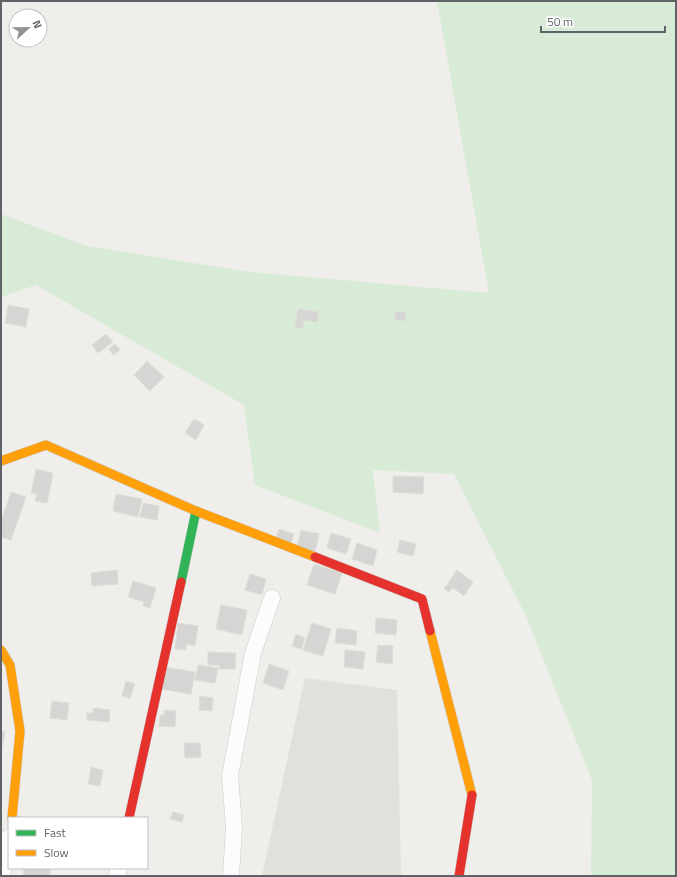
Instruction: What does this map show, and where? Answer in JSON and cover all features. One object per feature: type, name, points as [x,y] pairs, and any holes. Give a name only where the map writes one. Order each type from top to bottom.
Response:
[{"type":"street","points":[[1,462],[46,445],[196,511],[422,599],[472,792],[459,876]]},
{"type":"street","points":[[130,817],[196,511]]},
{"type":"street","points":[[231,876],[234,826],[230,776],[253,653],[272,598]]},
{"type":"street","points":[[1,650],[10,664],[20,731],[12,817]]},
{"type":"street","points":[[2,876],[8,843]]},
{"type":"shaded area","points":[[305,678],[397,690],[401,875],[408,876],[262,876]]},
{"type":"green space","points":[[437,1],[676,1],[676,876],[591,876],[592,780],[525,614],[454,474],[373,470],[380,533],[255,485],[244,405],[36,285],[1,297],[1,214],[87,246],[250,272],[489,293]]},
{"type":"building","points":[[8,305],[29,309],[26,327],[5,323]]},
{"type":"building","points":[[298,309],[319,312],[317,322],[304,320],[303,328],[295,328]]},
{"type":"building","points":[[395,312],[406,312],[405,321],[395,320]]},
{"type":"building","points":[[106,334],[113,342],[98,353],[92,345]]},
{"type":"building","points":[[115,344],[120,350],[113,355],[109,349]]},
{"type":"building","points":[[147,361],[164,377],[150,391],[134,375]]},
{"type":"building","points":[[194,419],[204,425],[196,440],[185,433]]},
{"type":"building","points":[[36,469],[53,473],[47,503],[35,501],[37,494],[31,493]]},
{"type":"building","points":[[393,476],[424,477],[423,494],[393,492]]},
{"type":"building","points":[[11,492],[26,497],[11,540],[1,537],[1,521]]},
{"type":"building","points":[[116,494],[142,499],[138,517],[113,511]]},
{"type":"building","points":[[143,503],[159,506],[157,520],[140,517]]},
{"type":"building","points":[[279,529],[294,534],[290,546],[275,541]]},
{"type":"building","points":[[301,530],[319,534],[315,552],[297,547]]},
{"type":"building","points":[[331,533],[351,539],[346,554],[327,548]]},
{"type":"building","points":[[400,540],[416,544],[413,556],[397,552]]},
{"type":"building","points":[[357,543],[377,550],[373,566],[352,559]]},
{"type":"building","points":[[314,564],[342,573],[335,594],[307,585]]},
{"type":"building","points":[[117,570],[118,584],[92,586],[91,573]]},
{"type":"building","points":[[457,570],[473,582],[464,596],[453,588],[449,592],[444,589]]},
{"type":"building","points":[[250,574],[266,579],[262,595],[245,590]]},
{"type":"building","points":[[133,581],[156,588],[150,608],[143,606],[144,602],[128,597]]},
{"type":"building","points":[[221,605],[247,610],[242,635],[216,629]]},
{"type":"building","points":[[376,618],[397,620],[396,635],[375,633]]},
{"type":"building","points":[[178,623],[198,626],[195,646],[186,644],[186,650],[175,649]]},
{"type":"building","points":[[312,623],[331,629],[323,656],[303,650]]},
{"type":"building","points":[[337,628],[357,631],[356,645],[335,643]]},
{"type":"building","points":[[296,634],[305,638],[301,649],[292,646]]},
{"type":"building","points":[[378,645],[393,646],[392,664],[376,662]]},
{"type":"building","points":[[345,650],[365,652],[363,669],[344,667]]},
{"type":"building","points":[[208,652],[236,653],[235,669],[219,669],[219,665],[208,665]]},
{"type":"building","points":[[269,664],[289,671],[283,690],[263,683]]},
{"type":"building","points":[[198,665],[218,668],[215,683],[195,680]]},
{"type":"building","points":[[164,667],[195,672],[191,694],[160,689]]},
{"type":"building","points":[[126,681],[135,684],[130,698],[122,696]]},
{"type":"building","points":[[200,696],[213,698],[212,711],[199,710]]},
{"type":"building","points":[[52,701],[69,703],[67,720],[50,718]]},
{"type":"building","points":[[93,708],[110,710],[109,722],[87,720],[87,713],[93,713]]},
{"type":"building","points":[[164,710],[176,711],[175,727],[159,726],[160,715],[164,715]]},
{"type":"building","points":[[1,731],[5,732],[1,755]]},
{"type":"building","points":[[184,743],[200,743],[201,757],[185,758]]},
{"type":"building","points":[[91,767],[103,770],[100,786],[88,784]]},
{"type":"building","points":[[173,812],[184,815],[182,822],[170,819]]},
{"type":"building","points":[[24,869],[51,869],[49,876],[23,876]]},
{"type":"traffic: fast","points":[[181,582],[196,511]]},
{"type":"traffic: slow","points":[[1,461],[46,445],[196,511],[315,557]]},
{"type":"traffic: slow","points":[[430,631],[472,795]]},
{"type":"traffic: slow","points":[[1,650],[10,665],[20,731],[12,817]]},
{"type":"traffic: jam","points":[[315,557],[422,599],[430,631]]},
{"type":"traffic: jam","points":[[129,817],[181,582]]},
{"type":"traffic: jam","points":[[459,876],[472,795]]}]
